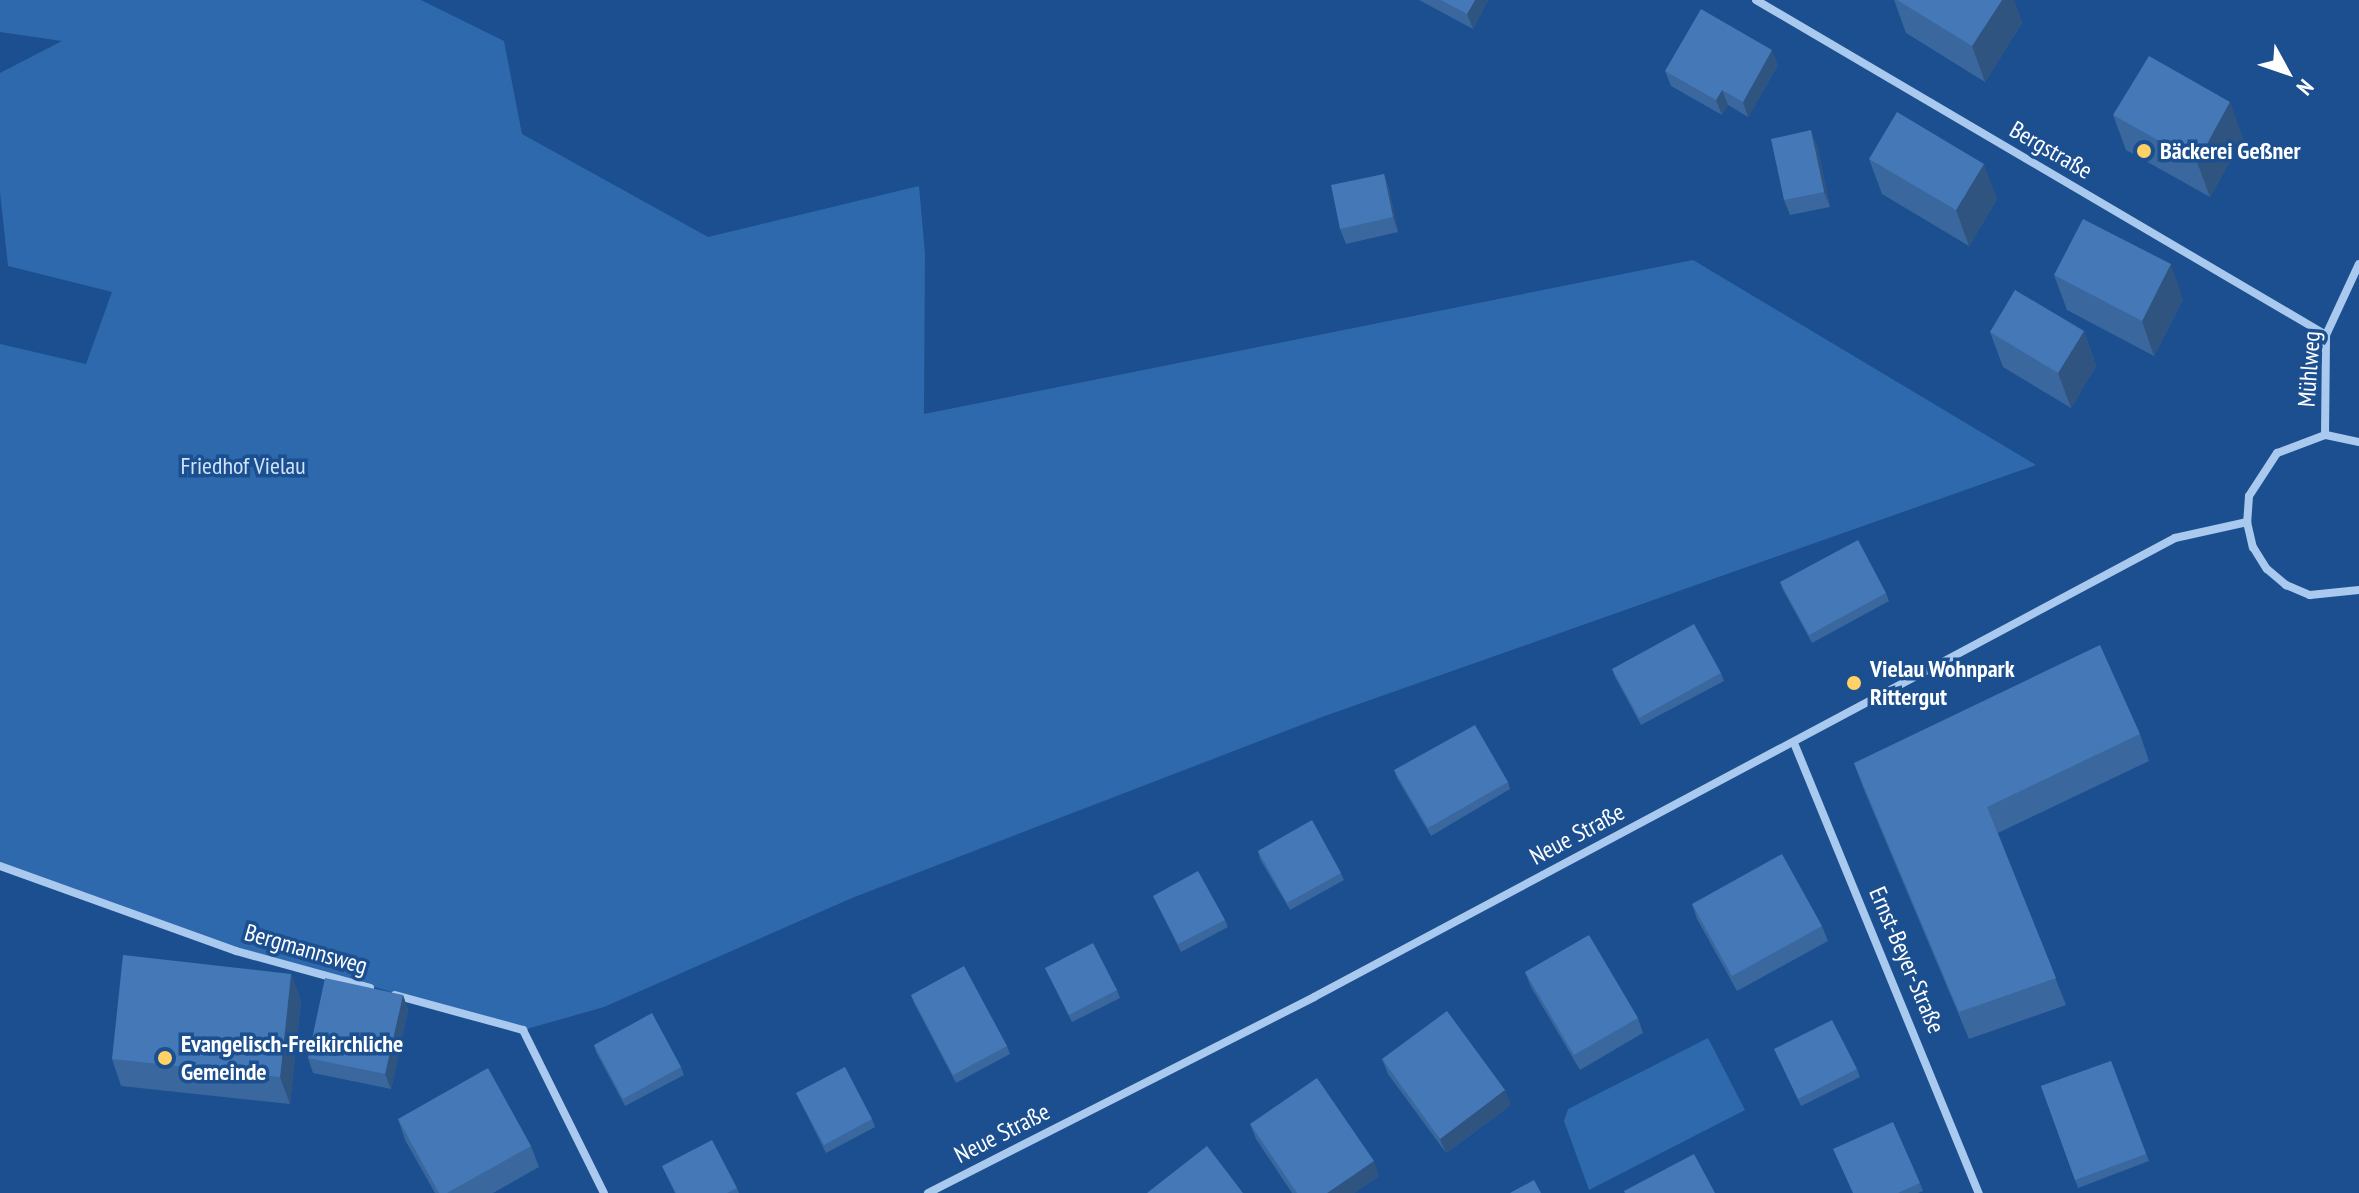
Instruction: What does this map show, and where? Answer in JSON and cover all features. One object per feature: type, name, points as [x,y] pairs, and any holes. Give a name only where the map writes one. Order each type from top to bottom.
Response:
[{"type":"street","name":"Bergstraße","points":[[1756,0],[2326,335]]},
{"type":"street","name":"Mühlweg","points":[[2325,435],[2326,335],[2359,264]]},
{"type":"street","points":[[2359,442],[2325,435],[2277,453],[2249,496],[2247,522],[2253,547],[2267,569],[2286,585],[2310,595],[2359,590]]},
{"type":"street","name":"Neue Straße","points":[[928,1193],[1794,743],[2175,538],[2247,522]]},
{"type":"street","name":"Ernst-Beyer-Straße","points":[[1794,743],[1979,1193]]},
{"type":"street","name":"Bergmannsweg","points":[[0,866],[236,951],[523,1030],[604,1193]]},
{"type":"green space","name":"Friedhof Vielau","points":[[0,0],[421,0],[504,41],[522,134],[708,237],[919,186],[925,253],[924,414],[1693,260],[2036,465],[1322,717],[852,898],[604,1007],[523,1030],[170,928],[0,866],[0,344],[86,364],[112,292],[8,266],[0,192],[0,73],[62,41],[0,32]]},
{"type":"green space","points":[[1708,1038],[1745,1110],[1589,1190],[1564,1121],[1568,1109]]},
{"type":"building","points":[[1441,0],[1475,0],[1467,14]]},
{"type":"building","points":[[1897,0],[2002,0],[1972,46]]},
{"type":"building","points":[[1701,9],[1772,50],[1743,102],[1722,90],[1716,100],[1665,71]]},
{"type":"building","points":[[2149,56],[2230,102],[2197,162],[2113,115]]},
{"type":"building","points":[[1897,112],[1984,164],[1956,210],[1869,159]]},
{"type":"building","points":[[1811,130],[1824,192],[1784,200],[1771,139]]},
{"type":"building","points":[[1384,174],[1393,217],[1340,229],[1331,185]]},
{"type":"building","points":[[2083,219],[2171,264],[2142,321],[2054,275]]},
{"type":"building","points":[[2015,290],[2084,331],[2058,373],[1990,332]]},
{"type":"building","points":[[1858,540],[1886,593],[1809,635],[1780,582]]},
{"type":"building","points":[[1694,624],[1721,673],[1639,718],[1612,669]]},
{"type":"building","points":[[2100,645],[2140,734],[1987,807],[2056,978],[1959,1012],[1854,763]]},
{"type":"building","points":[[1475,725],[1508,782],[1428,828],[1394,770]]},
{"type":"building","points":[[1312,820],[1341,873],[1287,903],[1258,851]]},
{"type":"building","points":[[1782,854],[1822,926],[1732,976],[1692,904]]},
{"type":"building","points":[[1198,871],[1225,920],[1178,944],[1153,896]]},
{"type":"building","points":[[1589,935],[1638,1018],[1574,1055],[1525,972]]},
{"type":"building","points":[[1093,943],[1117,990],[1069,1015],[1045,968]]},
{"type":"building","points":[[123,955],[291,974],[280,1077],[112,1059]]},
{"type":"building","points":[[964,966],[1007,1046],[953,1075],[911,995]]},
{"type":"building","points":[[325,978],[403,995],[385,1074],[308,1058]]},
{"type":"building","points":[[1447,1011],[1505,1090],[1440,1139],[1382,1059]]},
{"type":"building","points":[[652,1013],[681,1067],[623,1099],[594,1045]]},
{"type":"building","points":[[1832,1020],[1857,1069],[1798,1099],[1774,1049]]},
{"type":"building","points":[[2111,1061],[2146,1154],[2075,1180],[2041,1086]]},
{"type":"building","points":[[845,1067],[872,1119],[824,1145],[796,1093]]},
{"type":"building","points":[[488,1068],[531,1146],[447,1193],[439,1193],[398,1119]]},
{"type":"building","points":[[1317,1078],[1374,1161],[1327,1193],[1297,1193],[1250,1124]]},
{"type":"building","points":[[1893,1122],[1920,1183],[1898,1193],[1853,1193],[1833,1149]]},
{"type":"building","points":[[712,1140],[737,1188],[727,1193],[676,1193],[662,1166]]},
{"type":"building","points":[[1207,1146],[1243,1193],[1147,1193]]},
{"type":"building","points":[[1694,1154],[1715,1193],[1625,1193],[1624,1191]]},
{"type":"building","points":[[1534,1180],[1541,1193],[1510,1193]]},
{"type":"place","name":"Bäckerei Geßner","points":[[2144,151]]},
{"type":"place","name":"Vielau Wohnpark Rittergut","points":[[1854,683]]},
{"type":"place","name":"Evangelisch-Freikirchliche Gemeinde","points":[[165,1058]]}]
